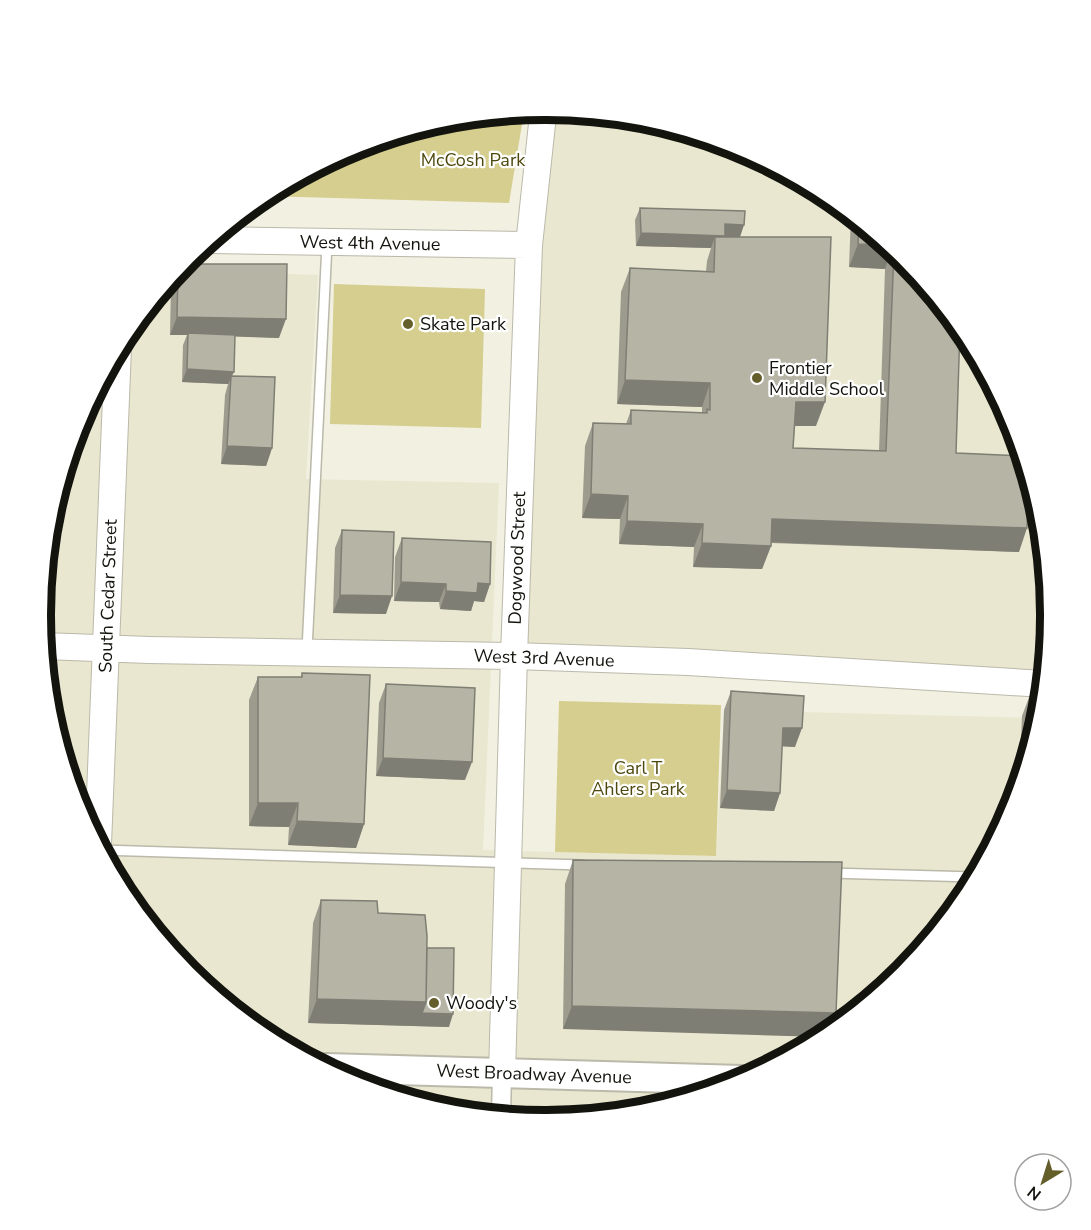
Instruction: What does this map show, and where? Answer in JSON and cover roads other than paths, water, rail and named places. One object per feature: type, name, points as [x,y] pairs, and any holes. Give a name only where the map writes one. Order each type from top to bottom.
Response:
[{"type":"main road","name":"Dogwood Street","points":[[502,1073],[529,245],[543,120]]},
{"type":"main road","name":"West 4th Avenue","points":[[223,240],[529,245]]},
{"type":"main road","name":"South Cedar Street","points":[[99,826],[117,368]]},
{"type":"main road","name":"West 3rd Avenue","points":[[52,646],[688,662],[1035,683]]},
{"type":"main road","name":"West Broadway Avenue","points":[[349,1069],[715,1079]]},
{"type":"street","name":"Dogwood Street","points":[[501,1107],[502,1073]]},
{"type":"lane","points":[[307,653],[327,242]]},
{"type":"lane","points":[[111,850],[596,865]]},
{"type":"lane","points":[[821,872],[965,877]]},
{"type":"place","name":"Skate Park","points":[[408,324]]},
{"type":"place","name":"Frontier Middle School","points":[[757,378]]},
{"type":"place","name":"Woody's","points":[[434,1003]]},
{"type":"park label","name":"McCosh Park","points":[[473,160]]},
{"type":"park label","name":"Carl T Ahlers Park","points":[[638,778]]}]
